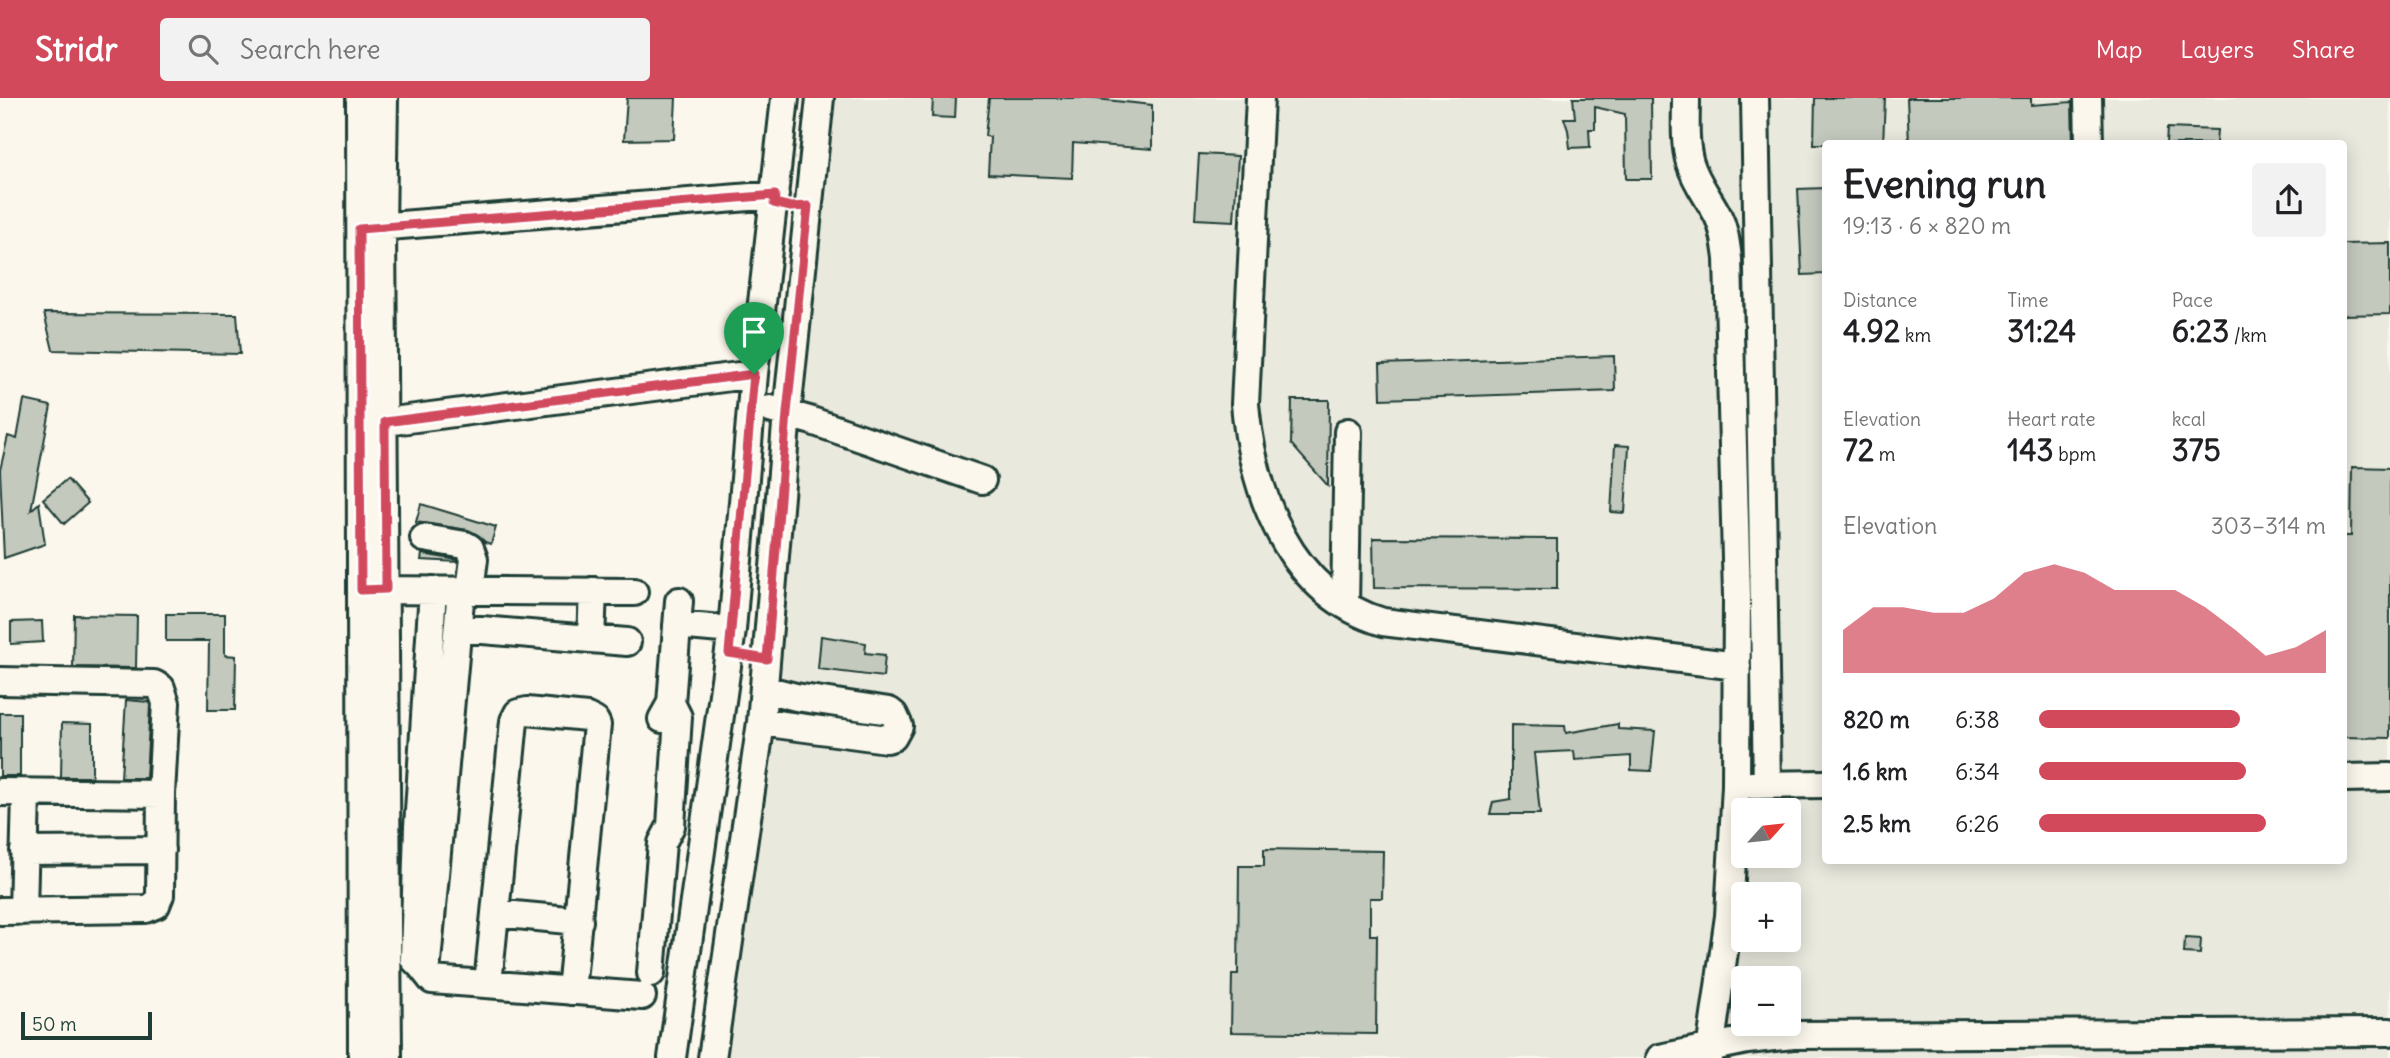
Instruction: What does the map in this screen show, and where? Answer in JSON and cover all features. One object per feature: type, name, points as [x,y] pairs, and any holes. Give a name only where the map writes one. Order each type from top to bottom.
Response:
[{"type":"street","points":[[360,98],[370,228],[373,387],[373,590],[362,1058]]},
{"type":"street","points":[[370,228],[384,98]]},
{"type":"street","points":[[1260,98],[1246,371],[1248,438],[1267,503],[1289,550],[1312,580],[1345,605],[1383,621],[1737,666]]},
{"type":"street","points":[[1686,98],[1690,162],[1698,183],[1720,219],[1726,238],[1728,259],[1737,666],[1736,785],[1729,916],[1709,1053]]},
{"type":"street","points":[[1755,98],[1767,785]]},
{"type":"street","points":[[2088,98],[2088,140]]},
{"type":"street","points":[[672,1058],[731,641],[754,374],[784,105],[819,107],[787,413],[761,722],[712,1058]]},
{"type":"street","points":[[370,228],[775,192],[791,207],[809,195]]},
{"type":"street","points":[[373,424],[754,374]]},
{"type":"street","points":[[752,405],[787,413],[982,480]]},
{"type":"street","points":[[1345,605],[1348,432]]},
{"type":"street","points":[[424,538],[465,545],[470,548],[474,559],[458,628],[429,828],[414,959],[432,979],[571,991],[646,985],[662,843],[671,825],[678,718],[671,703],[678,613],[767,659]]},
{"type":"street","points":[[738,562],[775,567]]},
{"type":"street","points":[[373,590],[634,592]]},
{"type":"street","points":[[373,590],[388,1058]]},
{"type":"street","points":[[429,828],[433,590]]},
{"type":"street","points":[[539,591],[539,635]]},
{"type":"street","points":[[591,639],[593,592]]},
{"type":"street","points":[[458,628],[627,642]]},
{"type":"street","points":[[0,681],[154,684],[161,688],[166,703],[161,794],[160,895],[156,905],[151,908],[11,911],[24,851],[13,792],[161,794]]},
{"type":"street","points":[[761,722],[887,739],[893,737],[899,726],[894,715],[889,712],[764,689]]},
{"type":"street","points":[[488,984],[514,721],[519,713],[527,711],[587,717],[597,725],[571,991]]},
{"type":"street","points":[[2347,778],[2390,777]]},
{"type":"street","points":[[1736,785],[1822,784]]},
{"type":"street","points":[[24,851],[160,850]]},
{"type":"street","points":[[495,913],[579,921]]},
{"type":"street","points":[[1660,1058],[1709,1053],[1747,1040],[1793,1035],[2390,1032]]},
{"type":"shaded area","points":[[819,98],[2390,98],[2390,1058],[720,1058]]},
{"type":"building","points":[[627,98],[676,98],[674,139],[624,140]]},
{"type":"building","points":[[933,98],[956,98],[955,118],[932,117]]},
{"type":"building","points":[[989,98],[1087,98],[1152,105],[1152,149],[1073,143],[1072,178],[988,174],[990,137],[985,136]]},
{"type":"building","points":[[1573,98],[1651,98],[1652,179],[1626,179],[1625,114],[1595,107],[1595,129],[1589,129],[1590,147],[1570,148],[1564,118],[1575,118]]},
{"type":"building","points":[[1815,98],[1885,98],[1883,140],[1822,140],[1822,144],[1814,144]]},
{"type":"building","points":[[1907,98],[2031,98],[2031,105],[2072,102],[2073,140],[1909,140]]},
{"type":"building","points":[[2167,128],[2217,130],[2216,140],[2166,140]]},
{"type":"building","points":[[1199,154],[1238,156],[1234,221],[1195,219]]},
{"type":"building","points":[[1822,188],[1822,274],[1802,275],[1798,189]]},
{"type":"building","points":[[2390,243],[2390,314],[2347,315],[2347,244]]},
{"type":"building","points":[[44,313],[237,314],[240,354],[53,350]]},
{"type":"building","points":[[1614,356],[1615,391],[1381,399],[1380,364]]},
{"type":"building","points":[[24,400],[51,406],[31,510],[39,503],[45,544],[4,558],[0,470],[8,436],[17,439]]},
{"type":"building","points":[[1292,400],[1329,400],[1328,486],[1291,444]]},
{"type":"building","points":[[1615,445],[1629,446],[1625,513],[1611,512]]},
{"type":"building","points":[[2352,467],[2390,468],[2390,738],[2347,737],[2347,536],[2351,536]]},
{"type":"building","points":[[67,479],[88,503],[64,524],[43,499]]},
{"type":"building","points":[[421,504],[496,527],[491,544],[468,530],[416,522]]},
{"type":"building","points":[[1373,538],[1557,539],[1557,589],[1374,588]]},
{"type":"building","points":[[422,554],[458,560],[458,562],[421,560]]},
{"type":"building","points":[[166,614],[225,614],[225,655],[236,656],[235,710],[208,710],[209,641],[166,641]]},
{"type":"building","points":[[74,615],[137,616],[136,668],[73,667]]},
{"type":"building","points":[[42,621],[43,642],[11,644],[11,622]]},
{"type":"building","points":[[821,636],[866,643],[865,653],[885,655],[883,677],[818,669]]},
{"type":"building","points":[[126,700],[149,702],[150,705],[146,778],[121,778]]},
{"type":"building","points":[[0,713],[20,713],[20,776],[0,776]]},
{"type":"building","points":[[62,723],[92,724],[92,777],[61,777]]},
{"type":"building","points":[[1618,724],[1618,729],[1655,731],[1651,771],[1631,770],[1631,756],[1575,760],[1574,751],[1534,753],[1540,814],[1490,814],[1493,802],[1511,799],[1511,725],[1565,726],[1566,733]]},
{"type":"building","points":[[1264,849],[1383,851],[1382,898],[1370,898],[1370,935],[1377,935],[1376,1034],[1231,1032],[1232,974],[1238,974],[1239,866],[1264,866]]},
{"type":"building","points":[[2185,938],[2201,939],[2200,954],[2184,953]]},
{"type":"route","points":[[775,195],[774,203],[799,208],[808,206],[787,413],[767,659],[729,653],[754,374],[385,422],[386,589],[361,590],[359,229],[775,195]]}]
